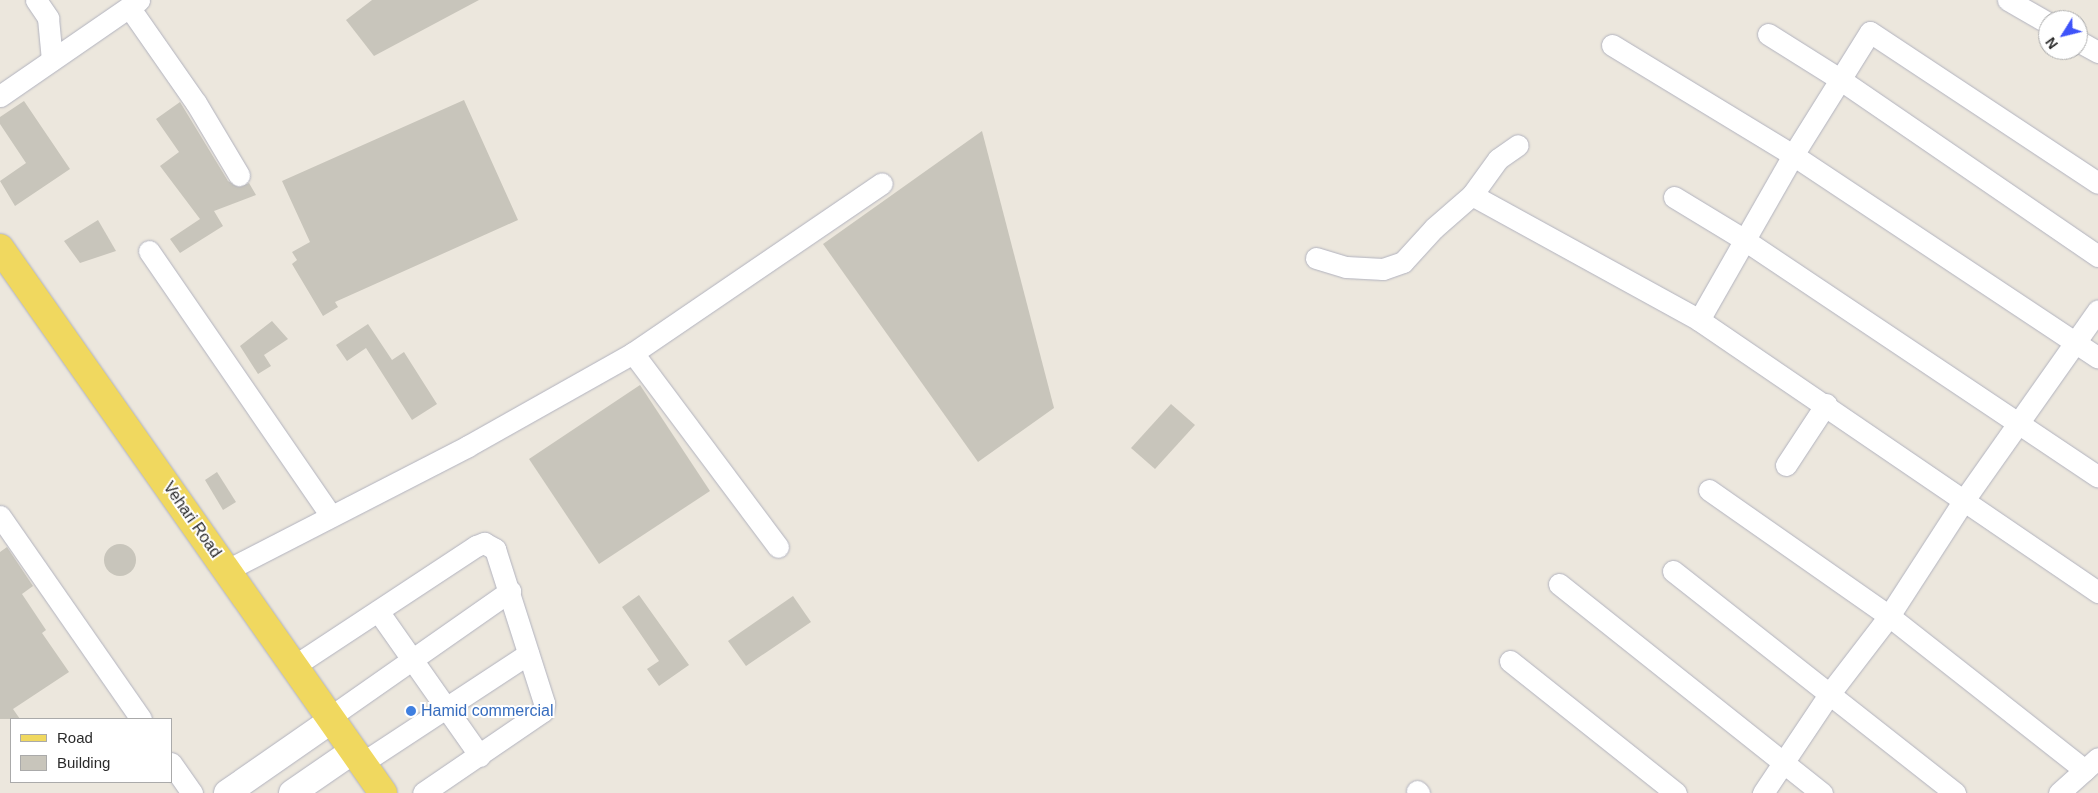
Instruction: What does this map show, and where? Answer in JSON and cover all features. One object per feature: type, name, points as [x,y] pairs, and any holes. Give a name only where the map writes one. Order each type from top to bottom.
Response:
[{"type":"main road","name":"Vehari Road","points":[[0,248],[383,793]]},
{"type":"street","points":[[36,0],[48,18],[52,60]]},
{"type":"street","points":[[2008,0],[2038,17]]},
{"type":"street","points":[[0,96],[134,3],[239,174]]},
{"type":"street","points":[[1699,320],[1743,239],[1866,34],[1874,33],[2098,183]]},
{"type":"street","points":[[1768,34],[1838,78],[2098,256]]},
{"type":"street","points":[[1612,45],[1793,155],[2098,358]]},
{"type":"street","points":[[1316,258],[1346,267],[1383,270],[1403,262],[1434,228],[1472,195],[1498,158],[1518,145]]},
{"type":"street","points":[[227,570],[468,446],[633,353],[882,183]]},
{"type":"street","points":[[1472,195],[1699,320],[1826,404],[2098,592]]},
{"type":"street","points":[[1674,197],[1743,239],[2098,477]]},
{"type":"street","points":[[149,251],[331,516]]},
{"type":"street","points":[[1763,793],[1830,693],[1889,616],[1964,500],[2098,310]]},
{"type":"street","points":[[633,353],[778,546]]},
{"type":"street","points":[[1786,465],[1826,404]]},
{"type":"street","points":[[1709,490],[1889,616],[2092,764],[2059,793]]},
{"type":"street","points":[[1,520],[140,718]]},
{"type":"street","points":[[294,666],[484,543],[495,549],[510,591],[544,703],[543,711],[480,756],[423,793]]},
{"type":"street","points":[[1673,570],[1954,793]]},
{"type":"street","points":[[1559,584],[1822,793]]},
{"type":"street","points":[[227,793],[510,591]]},
{"type":"street","points":[[378,611],[480,756]]},
{"type":"street","points":[[292,793],[446,708],[528,654]]},
{"type":"street","points":[[1510,661],[1676,793]]},
{"type":"street","points":[[172,764],[192,793]]},
{"type":"building","points":[[372,0],[479,0],[374,56],[346,20]]},
{"type":"building","points":[[464,100],[518,220],[335,302],[338,307],[323,316],[292,264],[297,260],[292,252],[310,242],[282,181]]},
{"type":"building","points":[[24,101],[70,169],[15,206],[0,181],[26,163],[0,124],[0,117]]},
{"type":"building","points":[[180,102],[228,181],[239,187],[249,183],[256,195],[214,211],[223,226],[180,253],[170,239],[200,219],[160,166],[179,152],[156,119]]},
{"type":"building","points":[[982,131],[1054,408],[978,462],[823,244]]},
{"type":"building","points":[[98,220],[116,251],[80,263],[64,241]]},
{"type":"building","points":[[272,321],[288,339],[264,355],[271,366],[258,374],[240,346]]},
{"type":"building","points":[[368,324],[392,360],[404,352],[437,404],[412,420],[366,348],[347,361],[336,345]]},
{"type":"building","points":[[640,385],[710,491],[599,564],[529,459]]},
{"type":"building","points":[[1171,404],[1195,425],[1155,469],[1131,448]]},
{"type":"building","points":[[217,472],[236,502],[223,510],[205,480]]},
{"type":"building","points":[[120,544],[126,545],[131,549],[135,554],[135,566],[131,571],[126,575],[120,576],[114,575],[109,571],[105,566],[104,560],[105,554],[109,549],[114,545]]},
{"type":"building","points":[[7,547],[33,586],[22,594],[46,630],[42,633],[69,672],[13,709],[19,718],[10,719],[0,719],[0,552]]},
{"type":"building","points":[[639,595],[689,665],[659,686],[647,669],[659,661],[622,607]]},
{"type":"building","points":[[793,596],[811,622],[746,666],[728,641]]},
{"type":"place","name":"Hamid commercial","points":[[411,711]]}]
